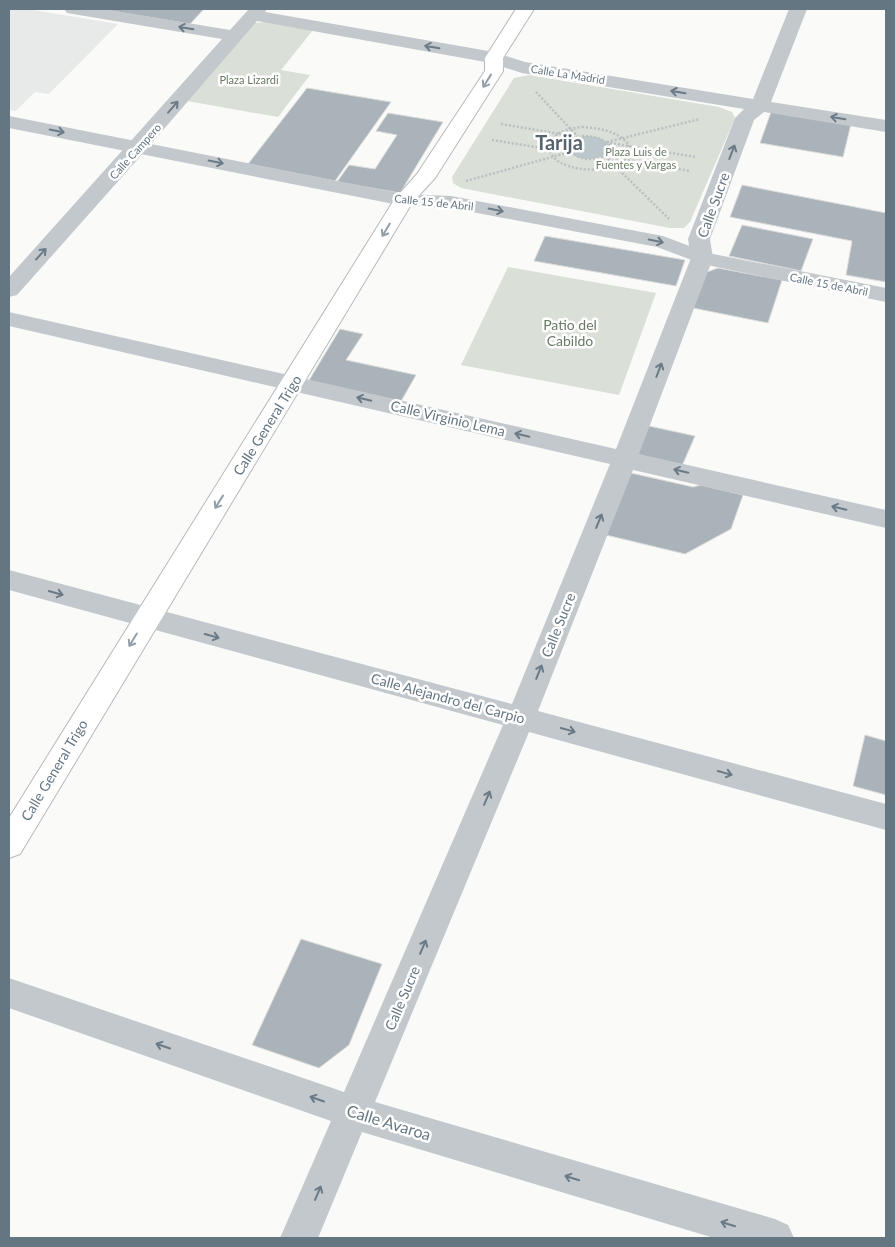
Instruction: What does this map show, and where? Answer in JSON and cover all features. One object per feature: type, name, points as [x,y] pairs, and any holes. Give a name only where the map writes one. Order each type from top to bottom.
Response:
[{"type":"main road","name":"Calle General Trigo","points":[[9,845],[146,618],[294,383],[404,200],[425,178],[494,71],[494,58],[525,9]]},
{"type":"street","points":[[73,9],[234,36]]},
{"type":"street","name":"Calle Sucre","points":[[299,1238],[521,717],[625,458],[702,258],[699,239],[745,118],[760,105],[798,9]]},
{"type":"street","name":"Calle Campero","points":[[9,290],[138,147],[255,12]]},
{"type":"street","name":"Calle La Madrid","points":[[255,12],[494,58],[522,67],[886,126]]},
{"type":"street","name":"Calle 15 de Abril","points":[[9,122],[404,200],[451,202],[663,242],[702,258],[886,295]]},
{"type":"street","name":"Calle Virginio Lema","points":[[9,319],[886,519]]},
{"type":"street","name":"Calle Alejandro del Carpio","points":[[9,580],[886,816]]},
{"type":"street","name":"Calle Avaroa","points":[[9,993],[353,1112],[775,1238]]},
{"type":"path","points":[[533,89],[578,137]]},
{"type":"path","points":[[607,142],[706,118]]},
{"type":"path","points":[[501,124],[578,137],[598,137],[607,142],[696,157]]},
{"type":"path","points":[[582,126],[606,129],[624,138],[628,146],[628,153],[624,160],[614,166],[598,169],[580,169],[569,166],[553,157],[548,149],[551,138],[570,128],[582,126]]},
{"type":"path","points":[[570,152],[567,145],[578,137]]},
{"type":"path","points":[[492,140],[570,152],[586,159],[604,156],[690,171]]},
{"type":"path","points":[[604,156],[610,150],[607,142]]},
{"type":"path","points":[[466,181],[570,152]]},
{"type":"path","points":[[604,156],[669,219]]},
{"type":"shaded area","points":[[9,9],[27,9],[118,24],[49,94],[35,92],[16,111],[9,110]]},
{"type":"shaded area","points":[[585,136],[605,141],[610,146],[608,153],[598,158],[586,159],[576,156],[567,149],[567,145],[573,139]]},
{"type":"green space","name":"Plaza Lizardi","points":[[266,22],[313,30],[281,70],[310,75],[278,117],[187,101],[254,23]]},
{"type":"green space","name":"Plaza Luis de Fuentes y Vargas","points":[[529,75],[719,107],[732,112],[735,118],[690,222],[684,228],[670,228],[461,188],[453,183],[452,177],[514,78]]},
{"type":"green space","name":"Patio del Cabildo","points":[[508,267],[656,293],[619,395],[461,365]]},
{"type":"building","points":[[99,9],[204,9],[190,24]]},
{"type":"building","points":[[307,88],[391,102],[335,181],[248,164]]},
{"type":"building","points":[[771,112],[851,124],[843,157],[760,143]]},
{"type":"building","points":[[388,113],[443,122],[400,193],[337,182],[349,165],[375,169],[397,135],[376,131]]},
{"type":"building","points":[[742,185],[886,213],[886,282],[846,275],[852,241],[730,217]]},
{"type":"building","points":[[742,225],[813,239],[801,271],[729,256]]},
{"type":"building","points":[[545,236],[685,260],[676,286],[534,261]]},
{"type":"building","points":[[718,268],[782,280],[768,323],[693,308],[707,272]]},
{"type":"building","points":[[340,329],[363,334],[346,360],[416,375],[400,403],[308,382]]},
{"type":"building","points":[[649,426],[695,436],[682,466],[635,454]]},
{"type":"building","points":[[631,473],[693,487],[701,485],[743,495],[731,529],[685,554],[606,535]]},
{"type":"building","points":[[865,735],[886,741],[886,795],[853,786]]},
{"type":"building","points":[[301,939],[382,964],[349,1045],[319,1068],[252,1045]]},
{"type":"district","name":"Tarija","points":[[559,142]]}]
